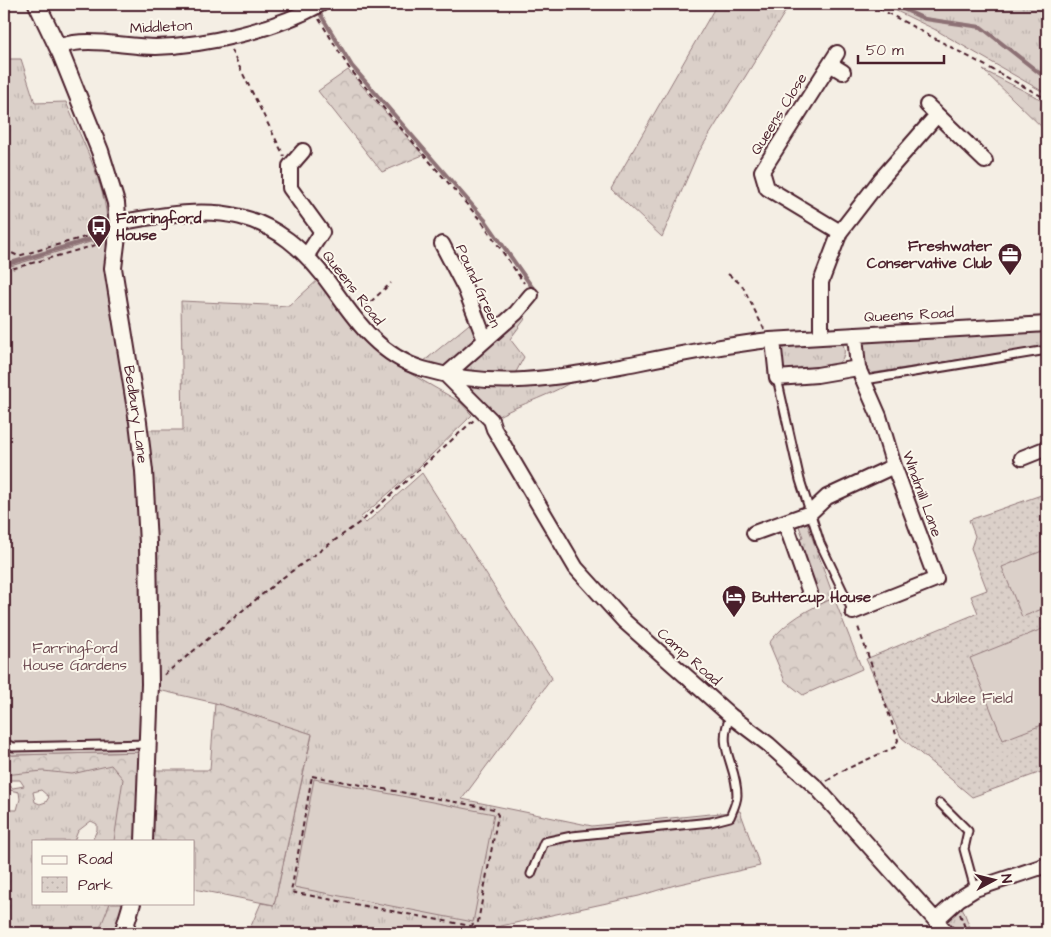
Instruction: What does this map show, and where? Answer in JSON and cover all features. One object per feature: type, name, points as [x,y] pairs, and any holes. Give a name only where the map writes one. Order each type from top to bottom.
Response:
[{"type":"street","name":"Bedbury Lane","points":[[37,4],[100,151],[116,203],[118,223],[113,268],[144,471],[150,684],[144,840]]},
{"type":"street","name":"Middleton","points":[[57,47],[82,41],[156,46],[225,37],[244,34],[296,17],[317,6]]},
{"type":"street","name":"Queens Close","points":[[840,232],[767,188],[762,171],[833,58],[843,72]]},
{"type":"street","points":[[927,105],[985,161]]},
{"type":"street","points":[[820,336],[821,282],[840,232],[882,179],[937,116]]},
{"type":"street","points":[[303,151],[290,166],[290,188],[322,232],[307,256]]},
{"type":"street","name":"Queens Road","points":[[118,223],[201,211],[244,217],[269,228],[292,242],[307,256],[353,319],[379,346],[401,361],[446,375],[517,382],[582,375],[729,345],[772,340],[820,336],[1046,326]]},
{"type":"street","name":"Pound Green","points":[[442,244],[465,288],[485,340]]},
{"type":"street","name":"Pound Green","points":[[446,375],[516,313],[531,294]]},
{"type":"street","name":"Windmill Lane","points":[[853,612],[936,579],[862,374],[855,335]]},
{"type":"street","points":[[772,340],[777,378],[862,374]]},
{"type":"street","name":"Camp Road","points":[[446,375],[491,420],[576,568],[624,621],[731,716],[768,744],[817,788],[947,933]]},
{"type":"street","points":[[1022,458],[1047,448]]},
{"type":"street","points":[[754,533],[810,513],[827,496],[894,466]]},
{"type":"street","points":[[785,522],[810,593]]},
{"type":"street","points":[[936,920],[956,902],[975,889],[1047,865]]},
{"type":"street","points":[[123,933],[132,904]]},
{"type":"lane","points":[[862,374],[1041,351]]},
{"type":"lane","points":[[777,378],[800,480],[810,513],[820,543],[853,612]]},
{"type":"lane","points":[[531,874],[544,842],[572,836],[711,822],[730,817],[737,795],[724,742],[724,728],[731,716]]},
{"type":"lane","points":[[4,743],[13,747],[149,744]]},
{"type":"lane","points":[[940,803],[968,831],[964,849],[975,889]]},
{"type":"path","points":[[871,4],[1047,100]]},
{"type":"path","points":[[317,6],[349,68],[482,222],[531,294]]},
{"type":"path","points":[[225,37],[290,166]]},
{"type":"path","points":[[4,249],[18,256],[92,235],[96,244]]},
{"type":"path","points":[[4,271],[96,244],[117,240]]},
{"type":"path","points":[[728,274],[742,285],[772,340]]},
{"type":"path","points":[[353,319],[391,283]]},
{"type":"path","points":[[150,684],[154,684],[281,579],[363,520],[444,448],[464,427],[484,412]]},
{"type":"path","points":[[817,788],[842,771],[895,747],[898,740],[853,612]]},
{"type":"path","points":[[312,776],[494,809],[498,815],[496,825],[478,922],[471,926],[291,892],[312,776]]},
{"type":"path","points":[[956,902],[967,933]]},
{"type":"green space","points":[[717,4],[790,4],[697,155],[662,237],[611,189]]},
{"type":"green space","points":[[882,4],[1047,4],[1047,94],[934,29]]},
{"type":"green space","points":[[4,59],[21,59],[35,103],[66,102],[100,185],[105,203],[107,237],[4,268]]},
{"type":"green space","points":[[348,70],[423,155],[382,172],[318,91]]},
{"type":"green space","points":[[983,70],[1044,101],[1047,105],[1047,132]]},
{"type":"green space","name":"Farringford House Gardens","points":[[107,237],[106,245],[140,471],[145,752],[12,755],[4,752],[4,268]]},
{"type":"green space","points":[[319,279],[350,321],[385,359],[460,402],[472,415],[419,467],[360,518],[366,523],[422,473],[552,678],[462,799],[592,826],[740,811],[760,866],[675,885],[639,896],[469,933],[248,933],[261,903],[274,905],[312,735],[215,703],[154,689],[143,430],[183,430],[181,301],[289,306]]},
{"type":"green space","points":[[522,316],[525,319],[510,339],[524,357],[516,372],[512,375],[467,371],[468,383],[582,375],[549,394],[491,420],[467,388],[463,378],[423,362],[474,320],[481,337],[467,363]]},
{"type":"green space","points":[[1047,326],[1047,346],[873,373],[861,366],[861,350],[872,337]]},
{"type":"green space","points":[[842,342],[844,352],[842,360],[825,369],[803,372],[785,370],[779,360],[781,350],[789,346]]},
{"type":"green space","name":"Jubilee Field","points":[[1047,493],[1047,770],[972,797],[901,737],[866,659],[978,613],[971,596],[987,590],[971,548],[975,536],[969,520]]},
{"type":"green space","points":[[805,518],[834,598],[817,605],[794,540],[803,537],[797,521]]},
{"type":"green space","points":[[1047,549],[1047,607],[1022,617],[1002,567]]},
{"type":"green space","points":[[834,598],[862,669],[803,695],[785,681],[769,643],[798,616]]},
{"type":"green space","points":[[1047,627],[1047,723],[1003,740],[970,658]]},
{"type":"green space","points":[[215,703],[312,734],[274,905],[195,889],[195,840],[152,840],[154,770],[210,770]]},
{"type":"green space","points":[[4,752],[12,755],[145,752],[139,840],[92,840],[97,830],[97,824],[91,821],[78,831],[74,840],[32,840],[32,904],[129,904],[117,933],[4,933],[4,810],[17,810],[20,799],[19,792],[9,790],[4,793]],"holes":[[[8,780],[20,780],[24,786],[13,788],[6,784]],[[41,790],[49,797],[46,802],[40,804],[35,802],[33,792]]]},
{"type":"green space","points":[[4,752],[12,755],[145,752],[139,840],[114,840],[123,779],[111,765],[72,774],[43,771],[4,775]]},
{"type":"green space","points":[[314,779],[494,814],[473,922],[294,887]]},
{"type":"green space","points":[[959,899],[972,933],[947,933],[936,920]]},
{"type":"green space","points":[[110,904],[129,904],[117,933],[98,933]]},
{"type":"waterway","points":[[334,4],[319,12],[352,66],[485,220],[532,287]]},
{"type":"waterway","points":[[892,4],[925,19],[981,27],[1047,79]]},
{"type":"waterway","points":[[4,265],[91,239]]},
{"type":"place","name":"Farringford House","points":[[99,248]]},
{"type":"place","name":"Freshwater Conservative Club","points":[[1010,276]]},
{"type":"place","name":"Buttercup House","points":[[734,618]]}]
